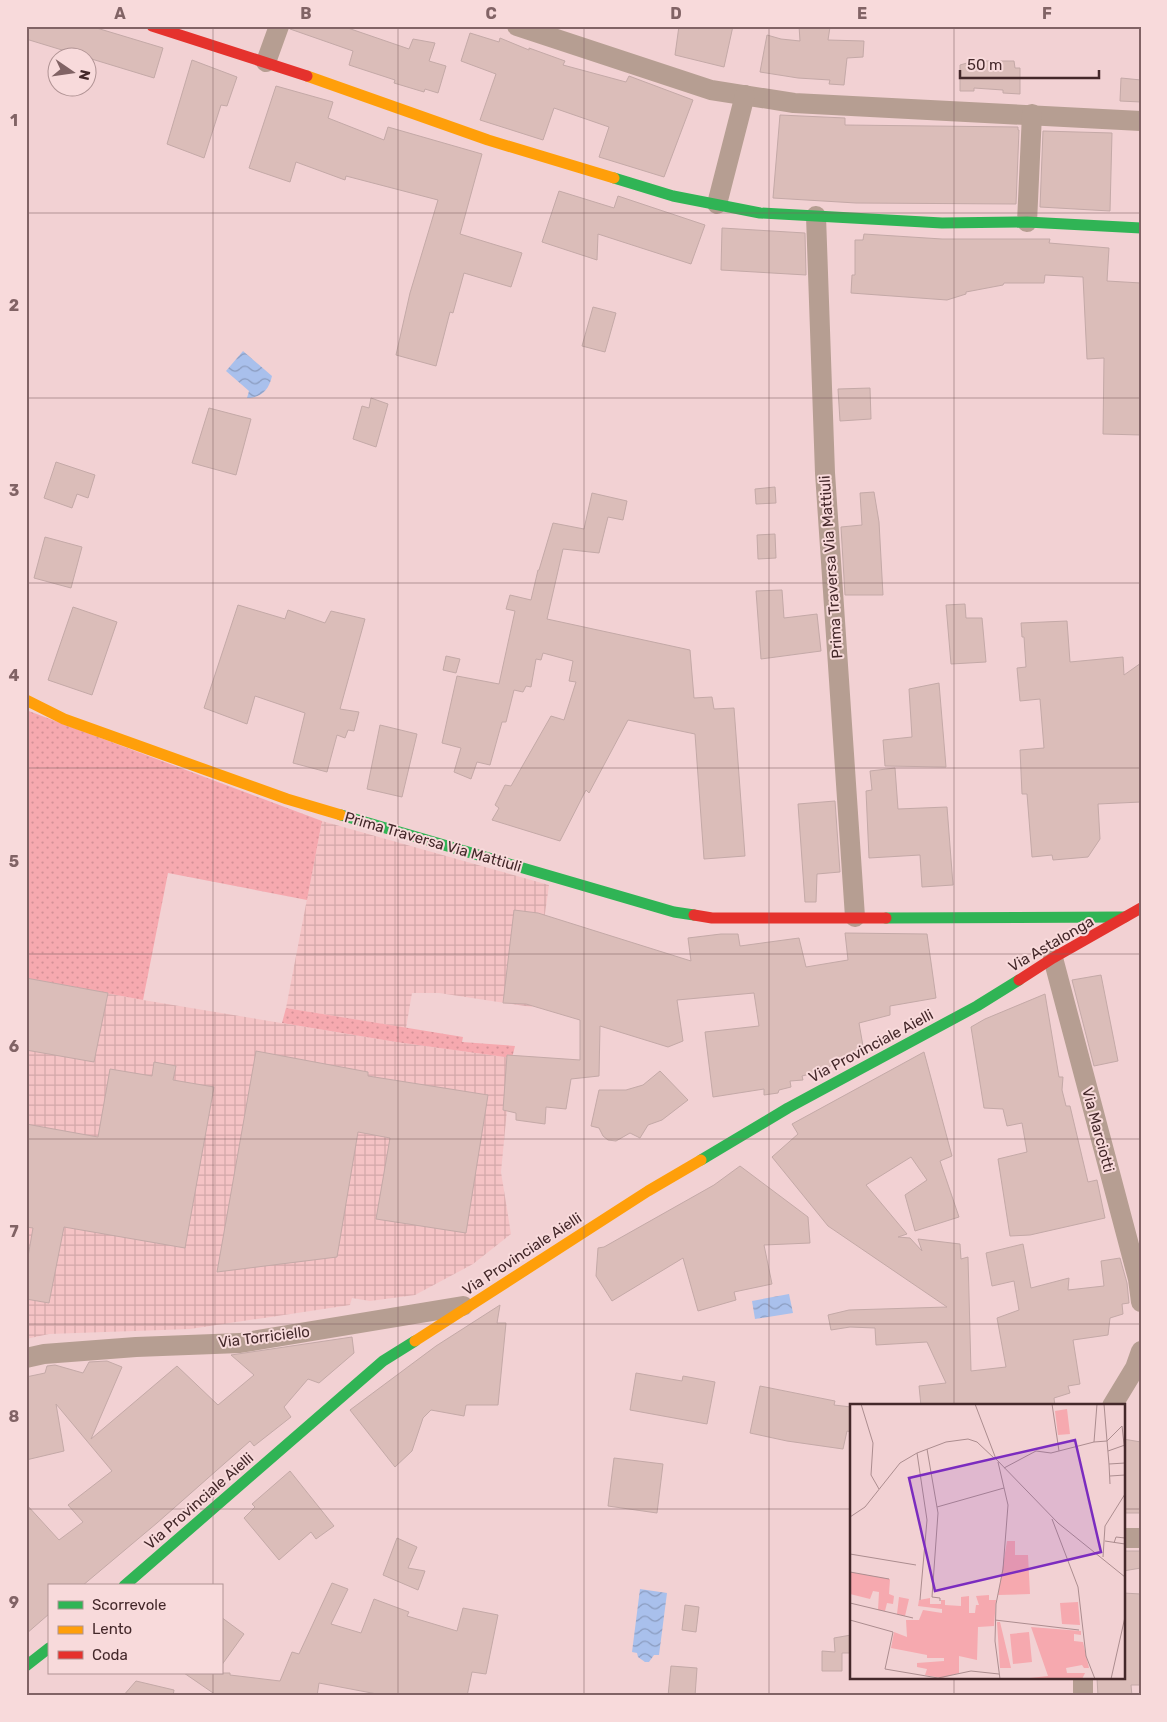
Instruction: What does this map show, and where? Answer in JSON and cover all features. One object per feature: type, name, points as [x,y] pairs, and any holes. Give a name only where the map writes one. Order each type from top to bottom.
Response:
[{"type":"street","points":[[152,26],[266,62],[488,140],[673,196],[760,213],[942,223],[1027,222],[1141,228]]},
{"type":"street","points":[[266,62],[279,26]]},
{"type":"street","points":[[517,26],[711,90],[794,103],[1141,121]]},
{"type":"street","points":[[717,204],[745,95]]},
{"type":"street","points":[[1027,222],[1032,114]]},
{"type":"street","name":"Prima Traversa Via Mattiuli","points":[[816,216],[825,473],[855,917]]},
{"type":"street","name":"Prima Traversa Via Mattiuli","points":[[26,700],[64,719],[287,799],[674,912],[712,918],[1127,917]]},
{"type":"street","name":"Via Astalonga","points":[[977,1006],[1053,958],[1141,908]]},
{"type":"street","name":"Via Marciotti","points":[[1053,958],[1138,1279],[1141,1302]]},
{"type":"street","name":"Via Provinciale Aielli","points":[[126,1584],[383,1361],[648,1191],[788,1108],[977,1006]]},
{"type":"street","name":"Via Torriciello","points":[[26,1358],[44,1354],[136,1347],[240,1343],[470,1305]]},
{"type":"street","points":[[1113,1404],[1135,1368],[1141,1351]]},
{"type":"street","points":[[1124,1538],[1141,1538]]},
{"type":"street","points":[[26,1666],[48,1649]]},
{"type":"street","points":[[1083,1696],[1084,1680]]},
{"type":"shaded area","points":[[26,710],[322,821],[307,900],[168,873],[143,1000],[26,978]]},
{"type":"shaded area","points":[[322,821],[549,885],[532,1007],[439,993],[412,993],[406,1028],[286,1008]]},
{"type":"shaded area","points":[[26,978],[143,1000],[396,1042],[512,1058],[501,1172],[511,1234],[473,1264],[415,1295],[370,1301],[352,1298],[350,1305],[190,1329],[49,1334],[26,1339]]},
{"type":"shaded area","points":[[286,1008],[463,1037],[462,1042],[515,1046],[512,1058],[396,1042],[282,1023]]},
{"type":"water","points":[[243,351],[272,376],[264,392],[252,398],[247,398],[249,391],[226,371]]},
{"type":"water","points":[[789,1294],[793,1313],[755,1319],[752,1301]]},
{"type":"water","points":[[640,1589],[667,1593],[659,1655],[654,1655],[649,1662],[645,1662],[638,1657],[637,1653],[632,1652]]},
{"type":"building","points":[[26,26],[90,26],[163,48],[154,78],[98,61],[98,48],[56,48],[26,39]]},
{"type":"building","points":[[291,26],[342,26],[409,49],[413,39],[435,43],[429,61],[446,66],[438,93],[425,89],[424,92],[394,83],[395,80],[349,65],[353,51],[290,29]]},
{"type":"building","points":[[679,26],[733,26],[724,67],[675,55]]},
{"type":"building","points":[[799,26],[830,27],[828,40],[864,41],[863,57],[847,58],[844,85],[829,84],[830,80],[798,78],[760,72],[767,35],[800,41]]},
{"type":"building","points":[[470,33],[499,42],[500,38],[529,50],[529,48],[565,61],[563,65],[626,82],[629,76],[693,100],[664,177],[599,157],[609,127],[554,108],[543,140],[480,120],[496,74],[461,61]]},
{"type":"building","points":[[192,60],[237,77],[227,106],[221,105],[204,158],[167,144]]},
{"type":"building","points":[[974,61],[1014,61],[1015,68],[1020,68],[1020,94],[1003,93],[1003,90],[974,88],[974,91],[960,91],[960,65]]},
{"type":"building","points":[[1121,78],[1141,80],[1141,102],[1120,101]]},
{"type":"building","points":[[276,86],[333,102],[328,118],[384,140],[388,127],[482,154],[460,234],[522,253],[511,287],[464,273],[453,313],[450,312],[436,366],[396,355],[410,293],[438,200],[346,176],[345,180],[296,162],[290,182],[249,168]]},
{"type":"building","points":[[780,115],[845,118],[845,125],[1018,127],[1016,204],[856,203],[773,198]]},
{"type":"building","points":[[1043,131],[1112,133],[1110,211],[1040,207]]},
{"type":"building","points":[[559,191],[614,208],[618,196],[705,225],[691,264],[598,234],[597,260],[542,242]]},
{"type":"building","points":[[722,228],[805,233],[806,275],[721,270]]},
{"type":"building","points":[[864,234],[942,239],[1050,239],[1049,243],[1109,248],[1107,281],[1141,283],[1141,435],[1103,434],[1104,358],[1087,359],[1083,277],[1045,275],[1044,283],[1004,283],[1003,285],[966,292],[966,294],[947,300],[851,293],[852,275],[855,275],[855,240],[863,240]]},
{"type":"building","points":[[593,307],[616,313],[605,352],[582,346]]},
{"type":"building","points":[[870,388],[871,419],[840,421],[838,389]]},
{"type":"building","points":[[371,398],[388,404],[376,447],[353,439],[362,406],[369,408]]},
{"type":"building","points":[[209,408],[251,419],[236,475],[192,463]]},
{"type":"building","points":[[56,462],[95,475],[88,498],[77,494],[72,508],[44,498]]},
{"type":"building","points":[[775,487],[776,503],[756,504],[755,489]]},
{"type":"building","points":[[874,492],[879,522],[883,595],[845,595],[841,527],[862,525],[860,493]]},
{"type":"building","points":[[592,493],[627,501],[623,520],[608,517],[599,553],[563,549],[547,619],[690,650],[694,698],[712,697],[714,709],[734,708],[745,856],[704,859],[695,734],[628,720],[589,793],[586,790],[560,841],[492,820],[499,808],[495,805],[505,785],[511,786],[551,716],[564,720],[576,682],[569,681],[573,661],[543,653],[541,660],[536,659],[531,687],[526,686],[523,692],[514,690],[506,722],[502,722],[490,765],[477,762],[471,779],[454,772],[461,748],[442,743],[457,676],[499,684],[515,611],[506,609],[510,595],[531,600],[538,570],[553,523],[584,529]]},
{"type":"building","points":[[775,534],[776,558],[758,559],[757,535]]},
{"type":"building","points":[[45,537],[82,547],[71,588],[34,578]]},
{"type":"building","points":[[782,590],[784,618],[817,614],[821,651],[761,659],[756,591]]},
{"type":"building","points":[[965,604],[966,618],[982,618],[986,662],[951,664],[946,605]]},
{"type":"building","points":[[238,605],[285,619],[288,610],[325,623],[331,611],[365,619],[340,709],[359,712],[354,731],[348,730],[345,738],[337,735],[327,772],[293,763],[305,713],[255,696],[247,724],[204,708]]},
{"type":"building","points":[[73,607],[117,622],[92,695],[48,680]]},
{"type":"building","points":[[1067,621],[1070,662],[1123,657],[1124,675],[1141,663],[1141,802],[1098,804],[1100,839],[1088,857],[1053,860],[1052,855],[1032,857],[1027,794],[1022,794],[1020,750],[1044,748],[1040,699],[1020,701],[1017,668],[1026,667],[1021,623]]},
{"type":"building","points":[[446,656],[460,659],[456,673],[443,670]]},
{"type":"building","points":[[939,683],[946,767],[885,766],[883,740],[912,737],[909,689]]},
{"type":"building","points":[[380,725],[417,734],[402,797],[367,789]]},
{"type":"building","points":[[895,768],[898,809],[947,807],[953,885],[922,887],[920,855],[869,858],[866,791],[872,790],[870,771]]},
{"type":"building","points":[[835,801],[840,872],[817,874],[816,902],[805,902],[798,804]]},
{"type":"building","points":[[514,910],[538,913],[691,961],[688,938],[721,934],[738,934],[740,946],[799,938],[806,967],[848,960],[845,933],[927,934],[936,998],[890,1006],[890,1015],[859,1023],[863,1046],[822,1071],[802,1076],[803,1080],[790,1081],[791,1087],[779,1090],[778,1093],[764,1095],[764,1089],[713,1097],[705,1032],[759,1026],[754,993],[677,1000],[683,1041],[668,1047],[600,1026],[599,1076],[571,1079],[566,1109],[546,1107],[545,1124],[516,1120],[516,1113],[503,1110],[507,1055],[580,1060],[580,1020],[526,1004],[503,1003]]},
{"type":"building","points":[[1101,975],[1118,1061],[1094,1066],[1072,980]]},
{"type":"building","points":[[26,978],[108,993],[94,1062],[26,1050]]},
{"type":"building","points":[[1045,994],[1059,1077],[1063,1077],[1062,1090],[1066,1106],[1070,1106],[1088,1182],[1097,1180],[1105,1218],[1030,1235],[1010,1236],[998,1159],[1027,1152],[1022,1123],[1007,1126],[1003,1109],[984,1108],[971,1027],[985,1019]]},
{"type":"building","points":[[256,1051],[368,1072],[368,1076],[488,1095],[466,1233],[376,1219],[390,1138],[358,1132],[337,1257],[217,1272]]},
{"type":"building","points":[[924,1052],[952,1156],[940,1161],[959,1217],[915,1231],[905,1195],[927,1180],[911,1157],[866,1185],[907,1234],[898,1237],[910,1238],[922,1251],[918,1239],[960,1244],[961,1259],[968,1257],[971,1371],[1006,1367],[997,1318],[1019,1310],[1014,1281],[992,1286],[986,1253],[1023,1244],[1031,1288],[1069,1278],[1068,1290],[1104,1286],[1101,1261],[1120,1258],[1127,1283],[1129,1303],[1122,1304],[1123,1314],[1110,1318],[1108,1335],[1073,1340],[1080,1384],[1068,1386],[1070,1393],[1054,1398],[1055,1404],[921,1404],[919,1386],[946,1383],[927,1342],[876,1345],[875,1328],[850,1327],[831,1330],[828,1315],[849,1310],[947,1307],[828,1226],[772,1157],[798,1134],[792,1124]]},
{"type":"building","points":[[154,1062],[176,1066],[173,1080],[214,1087],[185,1248],[64,1227],[49,1303],[26,1299],[26,1268],[33,1228],[26,1227],[26,1124],[98,1137],[110,1069],[152,1076]]},
{"type":"building","points":[[660,1071],[688,1100],[662,1120],[648,1125],[640,1138],[630,1133],[616,1141],[608,1140],[603,1136],[599,1128],[591,1126],[599,1090],[626,1090],[643,1085]]},
{"type":"building","points":[[740,1166],[808,1217],[810,1243],[764,1245],[772,1284],[734,1292],[736,1300],[698,1311],[683,1258],[612,1301],[596,1276],[598,1248],[604,1247],[714,1185]]},
{"type":"building","points":[[500,1305],[497,1323],[506,1323],[498,1405],[466,1405],[464,1416],[431,1410],[423,1418],[412,1451],[395,1467],[350,1410],[436,1346]]},
{"type":"building","points":[[352,1337],[354,1353],[319,1383],[308,1379],[284,1407],[291,1417],[254,1446],[250,1441],[84,1584],[48,1584],[48,1615],[26,1634],[26,1504],[59,1540],[83,1522],[68,1505],[112,1471],[56,1404],[64,1451],[26,1460],[26,1377],[45,1373],[47,1366],[55,1365],[83,1373],[89,1362],[107,1361],[122,1367],[91,1439],[177,1366],[218,1405],[254,1375],[231,1355]]},
{"type":"building","points":[[636,1373],[682,1381],[683,1376],[715,1382],[707,1424],[630,1410]]},
{"type":"building","points":[[760,1386],[835,1401],[834,1405],[850,1407],[850,1432],[847,1431],[843,1449],[787,1441],[750,1433]]},
{"type":"building","points":[[1124,1439],[1141,1442],[1141,1513],[1124,1513]]},
{"type":"building","points":[[614,1458],[663,1464],[657,1513],[608,1506]]},
{"type":"building","points":[[290,1471],[334,1526],[316,1539],[311,1532],[279,1560],[244,1518],[255,1507],[252,1504]]},
{"type":"building","points":[[397,1538],[417,1547],[408,1568],[425,1571],[418,1590],[383,1575]]},
{"type":"building","points":[[1124,1551],[1141,1551],[1141,1568],[1124,1571]]},
{"type":"building","points":[[332,1583],[348,1589],[331,1624],[361,1633],[374,1599],[409,1612],[407,1616],[457,1631],[463,1608],[498,1615],[486,1674],[472,1672],[467,1696],[377,1696],[377,1694],[319,1683],[317,1696],[222,1696],[216,1695],[185,1674],[230,1673],[230,1675],[280,1681],[292,1652],[299,1654]]},
{"type":"building","points":[[1124,1593],[1141,1594],[1141,1685],[1131,1685],[1132,1696],[1098,1696],[1097,1680],[1124,1680]]},
{"type":"building","points":[[685,1605],[699,1607],[696,1632],[682,1630]]},
{"type":"building","points":[[222,1618],[244,1634],[222,1665]]},
{"type":"building","points":[[850,1635],[850,1653],[842,1653],[842,1671],[822,1671],[822,1651],[835,1652],[834,1638]]},
{"type":"building","points":[[671,1666],[697,1668],[695,1696],[668,1696]]},
{"type":"building","points":[[136,1681],[174,1690],[173,1696],[123,1696]]},
{"type":"traffic: fast","points":[[614,178],[673,196],[760,213],[942,223],[1027,222],[1141,228]]},
{"type":"traffic: fast","points":[[341,815],[674,912],[694,915]]},
{"type":"traffic: fast","points":[[886,918],[1125,917]]},
{"type":"traffic: fast","points":[[701,1160],[788,1108],[977,1006],[1019,980]]},
{"type":"traffic: fast","points":[[126,1584],[383,1361],[415,1341]]},
{"type":"traffic: fast","points":[[26,1666],[48,1649]]},
{"type":"traffic: slow","points":[[307,76],[488,140],[614,178]]},
{"type":"traffic: slow","points":[[26,700],[64,719],[287,799],[341,815]]},
{"type":"traffic: slow","points":[[415,1341],[648,1191],[701,1160]]},
{"type":"traffic: jam","points":[[152,26],[307,76]]},
{"type":"traffic: jam","points":[[1019,980],[1053,958],[1141,908]]},
{"type":"traffic: jam","points":[[694,915],[712,918],[886,918]]}]
